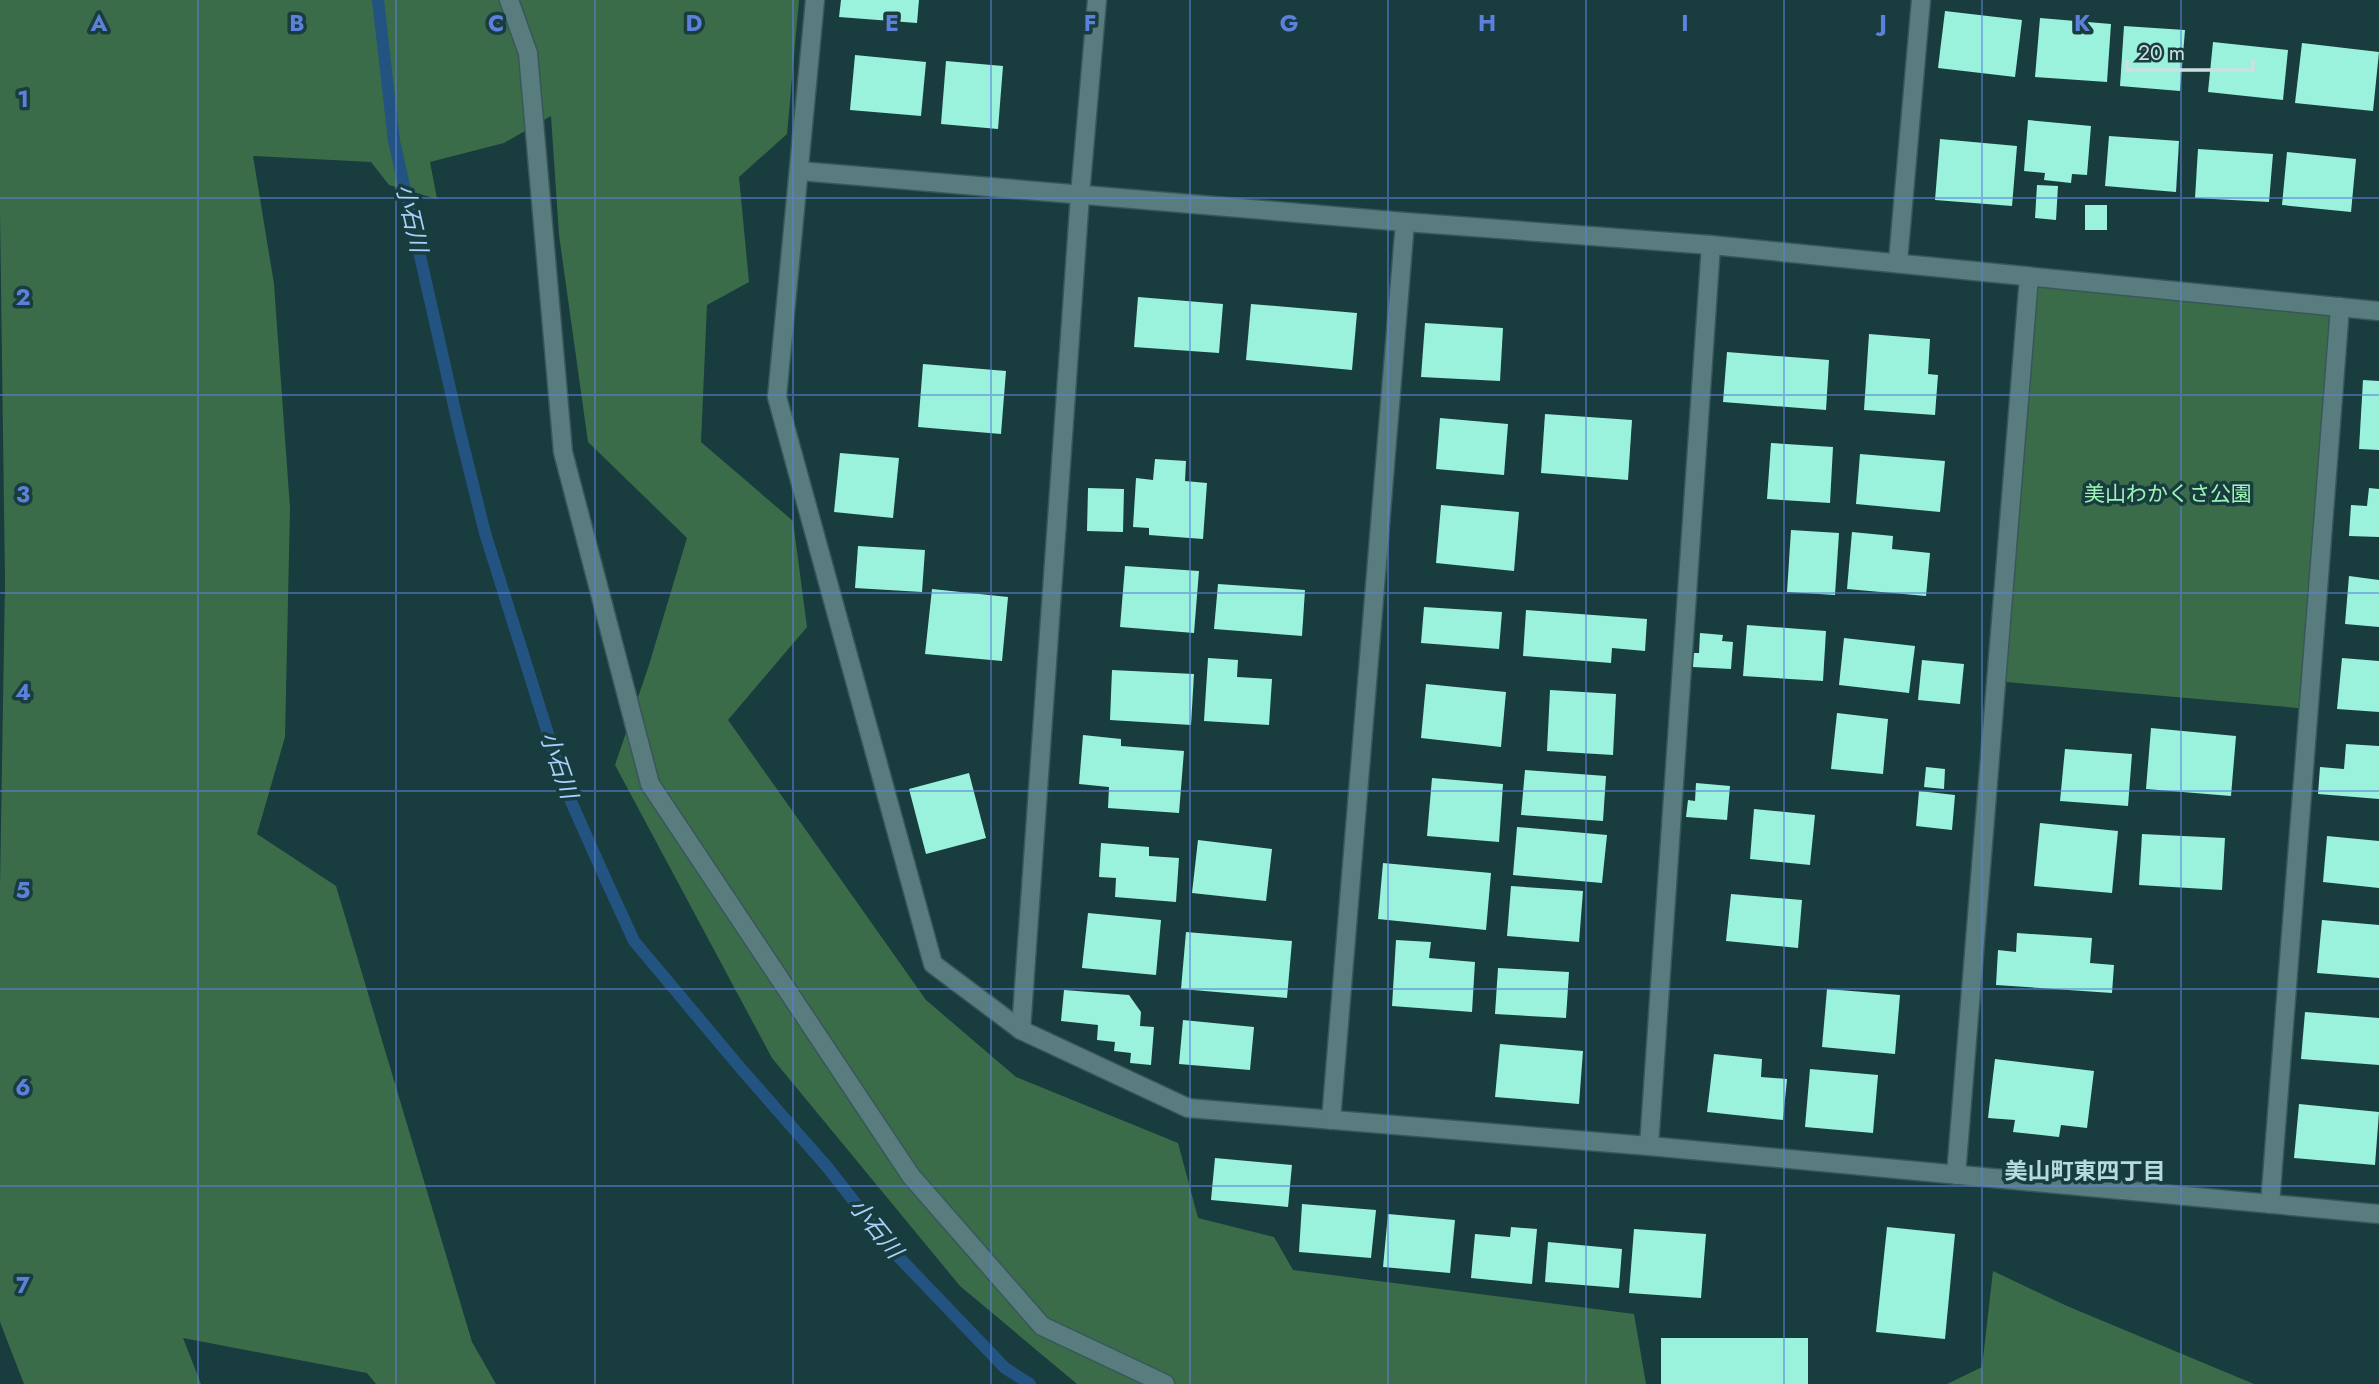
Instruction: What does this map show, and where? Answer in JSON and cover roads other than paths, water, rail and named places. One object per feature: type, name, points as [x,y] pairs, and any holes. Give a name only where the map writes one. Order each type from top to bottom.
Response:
[{"type":"street","points":[[509,0],[528,53],[563,452],[650,784],[911,1176],[1042,1326],[1166,1384]]},
{"type":"street","points":[[815,0],[778,397],[933,964],[1021,1030],[1188,1108],[1649,1146],[2379,1214]]},
{"type":"street","points":[[1021,1030],[1080,195],[1097,0]]},
{"type":"street","points":[[1898,261],[1921,0]]},
{"type":"street","points":[[800,171],[1898,261],[2029,277],[2379,311]]},
{"type":"street","points":[[1331,1120],[1405,222]]},
{"type":"street","points":[[1649,1146],[1711,245]]},
{"type":"street","points":[[1956,1175],[2029,277]]},
{"type":"street","points":[[2270,1204],[2340,307]]},
{"type":"waterway","name":"小石川","points":[[378,0],[394,141],[485,533],[565,788],[634,941],[828,1168],[891,1249],[1005,1368],[1030,1384]]},
{"type":"district","name":"美山町東四丁目","points":[[2085,1171]]},
{"type":"park label","name":"美山わかくさ公園","points":[[2168,494]]}]
